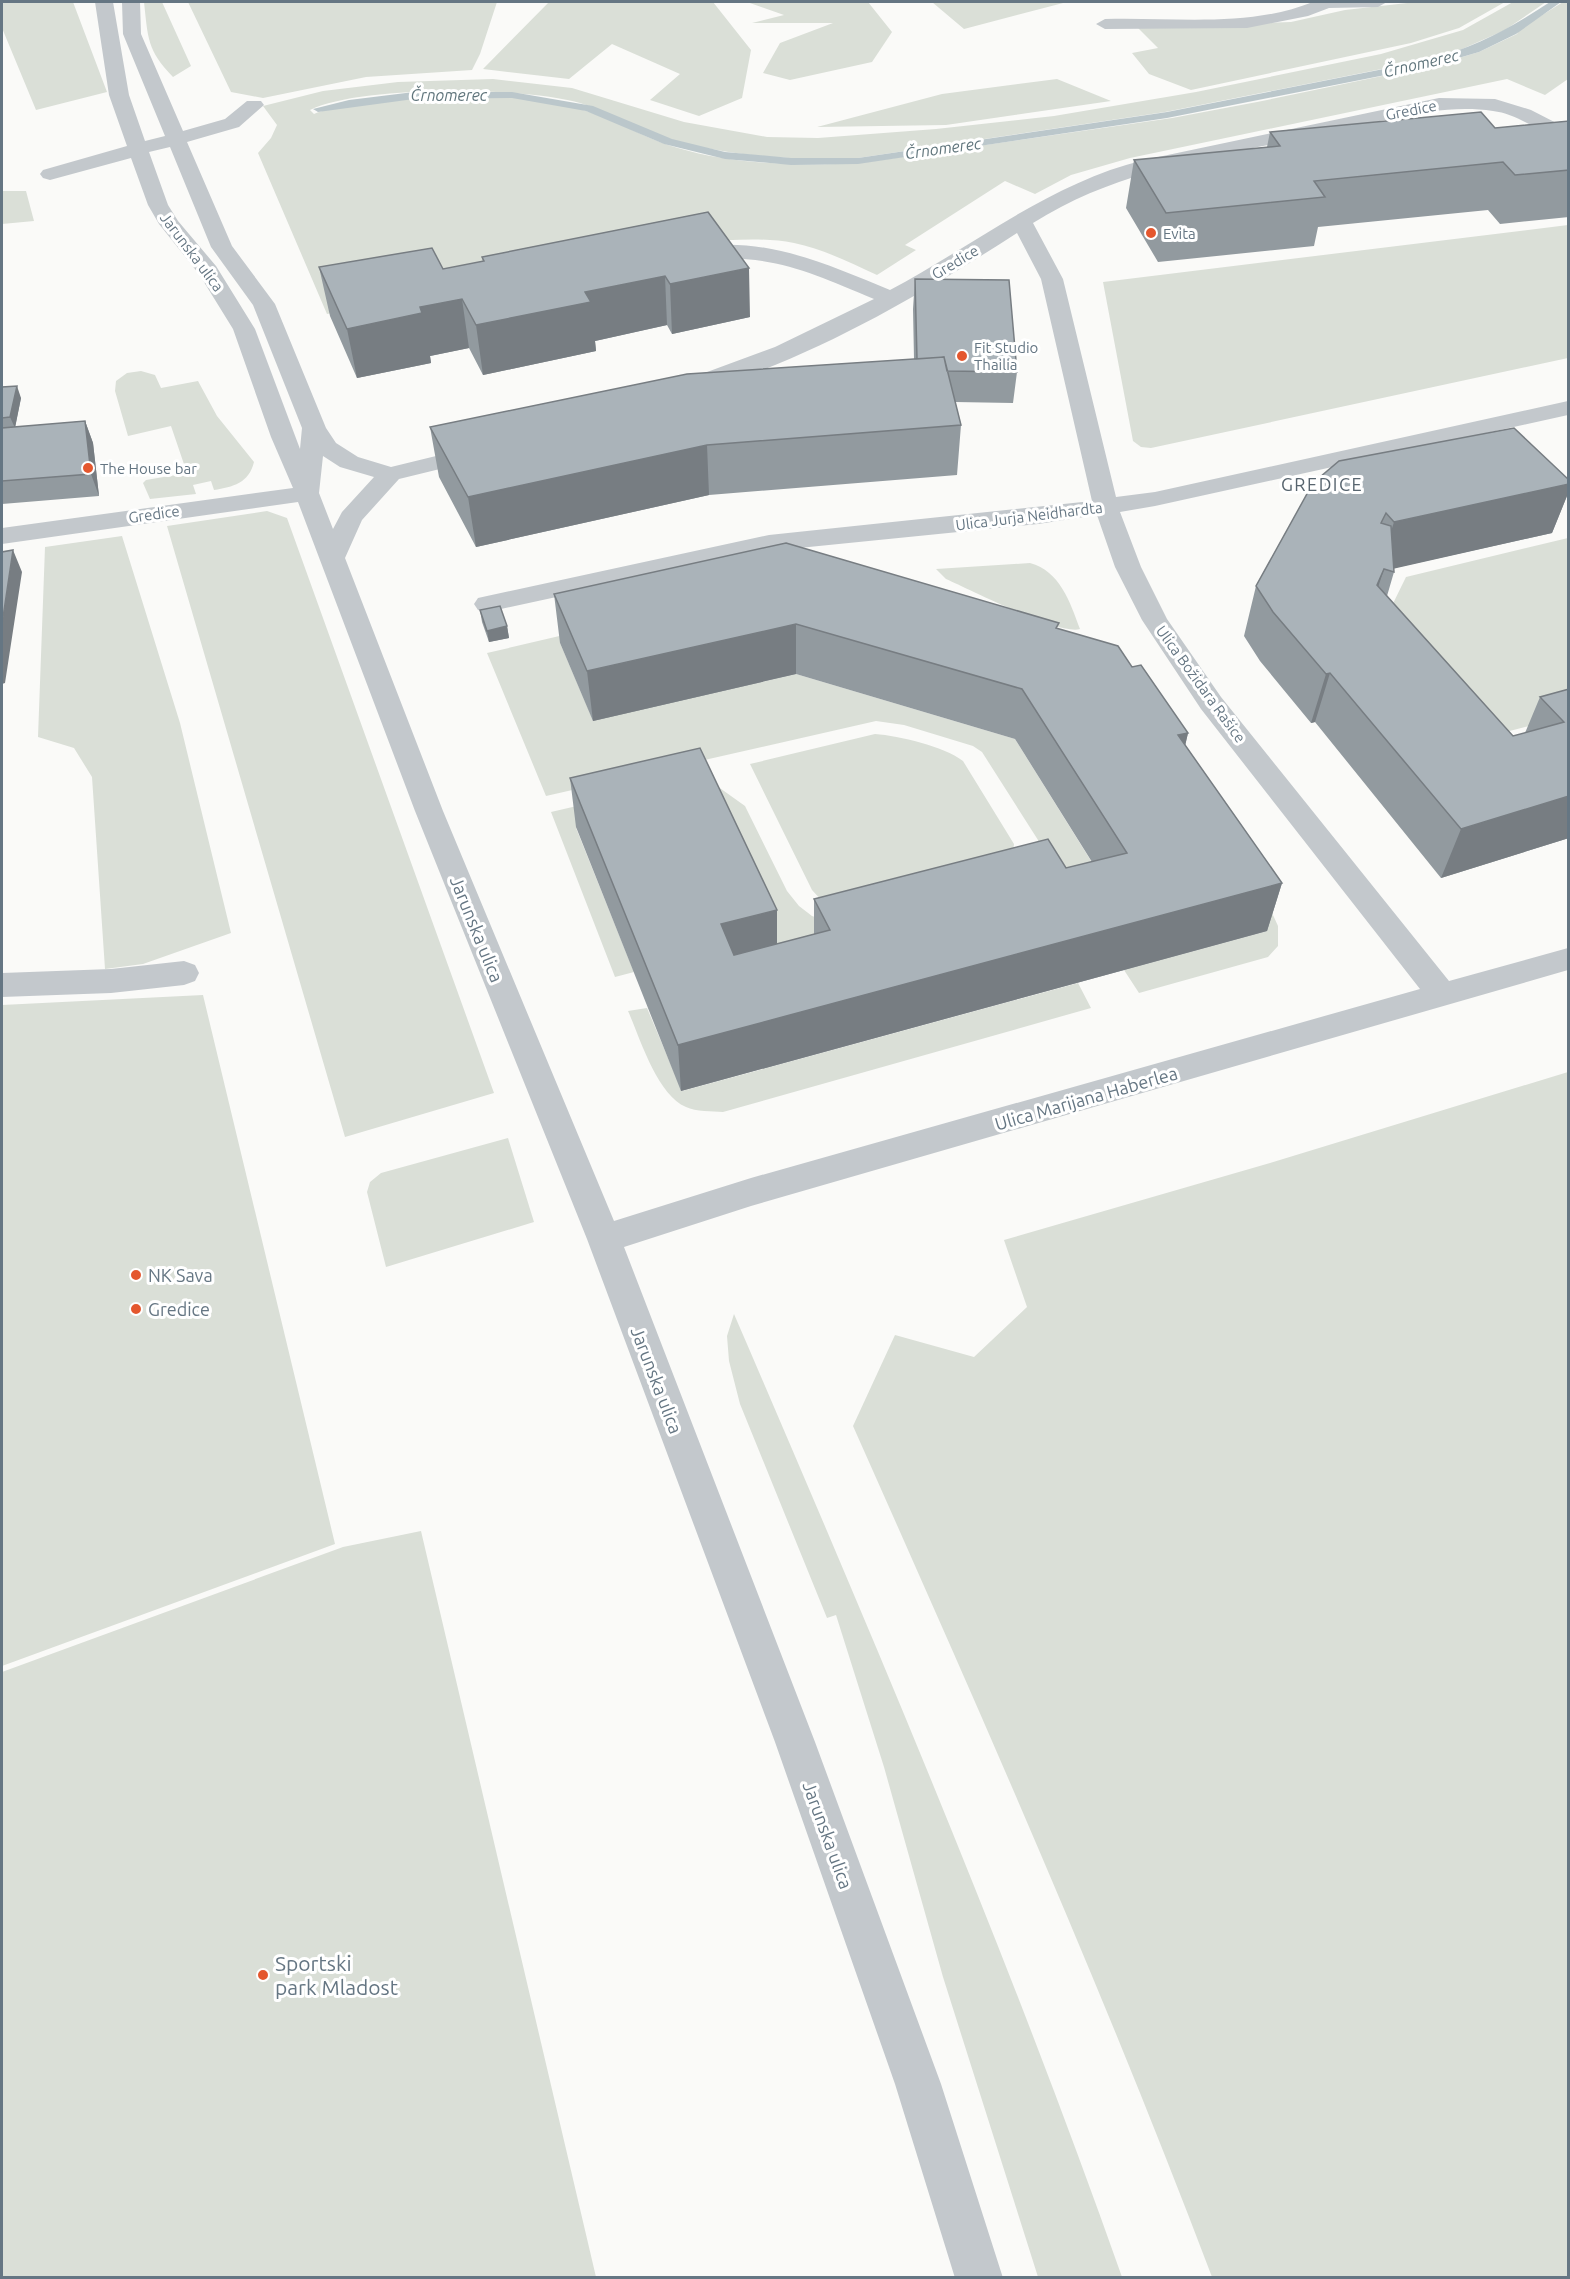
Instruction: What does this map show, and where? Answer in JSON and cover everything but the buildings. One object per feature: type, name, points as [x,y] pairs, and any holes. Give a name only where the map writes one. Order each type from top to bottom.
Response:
[{"type":"street","name":"Jarunska ulica","points":[[104,2],[119,95],[158,205],[169,224],[208,271],[244,328],[282,437],[308,493],[429,811],[604,1239],[799,1754],[918,2084],[980,2277]]},
{"type":"street","name":"Jarunska ulica","points":[[131,2],[132,34],[222,247],[264,304],[315,428],[308,493]]},
{"type":"street","points":[[1105,24],[1256,22],[1305,14],[1327,2],[1378,2]]},
{"type":"street","name":"Gredice","points":[[673,392],[759,360],[890,298],[936,274],[1071,192],[1144,165],[1439,104],[1495,105],[1524,114],[1569,136]]},
{"type":"street","points":[[50,174],[232,123],[254,105]]},
{"type":"street","name":"Ulica Božidara Rašice","points":[[1022,221],[1052,279],[1106,507],[1128,567],[1155,620],[1179,659],[1443,996]]},
{"type":"street","points":[[670,259],[725,249],[756,250],[792,258],[890,298]]},
{"type":"street","name":"Ulica Jurja Neidhardta","points":[[487,604],[769,543],[1155,500],[1569,408]]},
{"type":"street","points":[[315,428],[328,448],[349,462],[390,474],[462,458],[505,444]]},
{"type":"street","points":[[332,558],[351,517],[390,474]]},
{"type":"street","name":"Gredice","points":[[2,536],[308,493]]},
{"type":"street","name":"Ulica Marijana Haberlea","points":[[604,1239],[751,1192],[1569,959]]},
{"type":"street","points":[[2,985],[111,981],[184,973]]},
{"type":"shaded area","points":[[2,2],[73,2],[107,92],[36,110],[2,28]]},
{"type":"shaded area","points":[[144,2],[162,2],[191,66],[173,77],[153,51]]},
{"type":"shaded area","points":[[188,2],[497,2],[480,54],[472,70],[366,77],[263,98],[231,92]]},
{"type":"shaded area","points":[[549,2],[713,2],[751,50],[742,98],[699,116],[650,100],[680,74],[612,44],[569,79],[483,69]]},
{"type":"shaded area","points":[[747,2],[868,2],[892,32],[872,62],[790,80],[763,73],[780,43],[833,23],[752,23],[784,15]]},
{"type":"shaded area","points":[[932,2],[1067,2],[964,29]]},
{"type":"shaded area","points":[[1416,2],[1505,2],[1459,28],[1411,43],[1191,90],[1149,74],[1132,53],[1158,48],[1137,27],[1291,22],[1345,10]]},
{"type":"shaded area","points":[[1513,2],[1546,2],[1505,30],[1451,54],[1427,60],[1165,112],[858,158],[772,157],[687,144],[580,103],[522,94],[444,91],[403,93],[366,96],[334,102],[310,110],[314,114],[376,101],[432,96],[517,98],[586,111],[665,144],[700,154],[768,163],[860,163],[1172,118],[1435,65],[1479,52],[1517,34],[1520,29],[1563,2],[1568,2],[1568,79],[1545,95],[1507,79],[1130,158],[1071,175],[1035,194],[1005,181],[905,245],[916,250],[877,275],[847,261],[794,243],[759,240],[700,242],[327,314],[258,153],[271,138],[277,125],[263,106],[323,91],[398,82],[493,79],[572,88],[684,122],[767,137],[818,138],[936,129],[1054,116],[1196,92],[1381,54],[1463,30]]},
{"type":"shaded area","points":[[1057,79],[1111,101],[946,125],[817,127],[942,94]]},
{"type":"shaded area","points":[[2,191],[26,191],[34,221],[2,224]]},
{"type":"shaded area","points":[[1568,225],[1568,358],[1151,448],[1141,447],[1133,441],[1103,282]]},
{"type":"shaded area","points":[[141,371],[155,375],[161,388],[198,381],[217,416],[254,462],[252,469],[244,479],[234,485],[214,490],[211,481],[193,485],[196,494],[150,499],[143,483],[146,480],[187,473],[171,426],[128,436],[115,391],[116,381],[127,373]]},
{"type":"shaded area","points":[[267,511],[287,518],[494,1093],[345,1137],[167,526]]},
{"type":"shaded area","points":[[122,536],[180,723],[231,933],[143,964],[105,969],[92,777],[74,748],[38,737],[45,547]]},
{"type":"shaded area","points":[[1568,538],[1568,716],[1471,741],[1378,634],[1406,577]]},
{"type":"shaded area","points":[[1030,563],[1040,567],[1056,580],[1068,598],[1080,629],[1054,626],[1035,619],[946,579],[936,569]]},
{"type":"shaded area","points":[[787,583],[560,643],[593,720],[796,674],[1015,739],[1116,901],[829,977],[576,828],[634,972],[615,977],[551,812],[680,782],[717,786],[745,806],[787,891],[799,906],[812,916],[835,924],[1038,856],[1038,840],[982,752],[973,746],[904,725],[876,721],[546,796],[487,653]]},
{"type":"shaded area","points":[[875,734],[921,743],[963,761],[1014,844],[1012,860],[823,902],[812,890],[750,764]]},
{"type":"shaded area","points":[[1177,782],[1273,915],[1278,926],[1278,946],[1268,957],[1139,993],[1124,970],[1267,931]]},
{"type":"shaded area","points":[[1078,983],[1091,1008],[723,1112],[690,1109],[676,1101],[666,1091],[651,1065],[628,1011],[647,1008],[682,1091]]},
{"type":"shaded area","name":"Gredice","points":[[203,995],[335,1544],[2,1666],[2,1005]]},
{"type":"shaded area","points":[[1568,1072],[1568,2277],[1212,2277],[1128,2062],[1083,1955],[993,1743],[853,1426],[895,1335],[974,1357],[1027,1307],[1004,1240],[1270,1163]]},
{"type":"shaded area","points":[[508,1138],[534,1222],[386,1267],[367,1192],[370,1182],[381,1173]]},
{"type":"shaded area","points":[[734,1314],[887,1672],[985,1913],[1122,2277],[1038,2277],[943,1977],[884,1767],[836,1615],[827,1618],[740,1404],[729,1361],[727,1336]]},
{"type":"shaded area","name":"Sportski park Mladost","points":[[421,1531],[596,2277],[2,2277],[2,1672],[343,1547]]},
{"type":"waterway","name":"Črnomerec","points":[[318,109],[414,95],[479,93],[512,95],[576,105],[682,146],[725,156],[791,162],[858,161],[1167,115],[1431,63],[1475,50],[1512,32],[1556,2]]},
{"type":"place","name":"Evita","points":[[1151,233]]},
{"type":"place","name":"Fit Studio Thailia","points":[[962,356]]},
{"type":"place","name":"The House bar","points":[[88,468]]},
{"type":"place","name":"NK Sava","points":[[136,1275]]},
{"type":"place","name":"Gredice","points":[[136,1309]]},
{"type":"place","name":"Sportski park Mladost","points":[[263,1975]]},
{"type":"district","name":"GREDICE","points":[[1322,484]]}]
